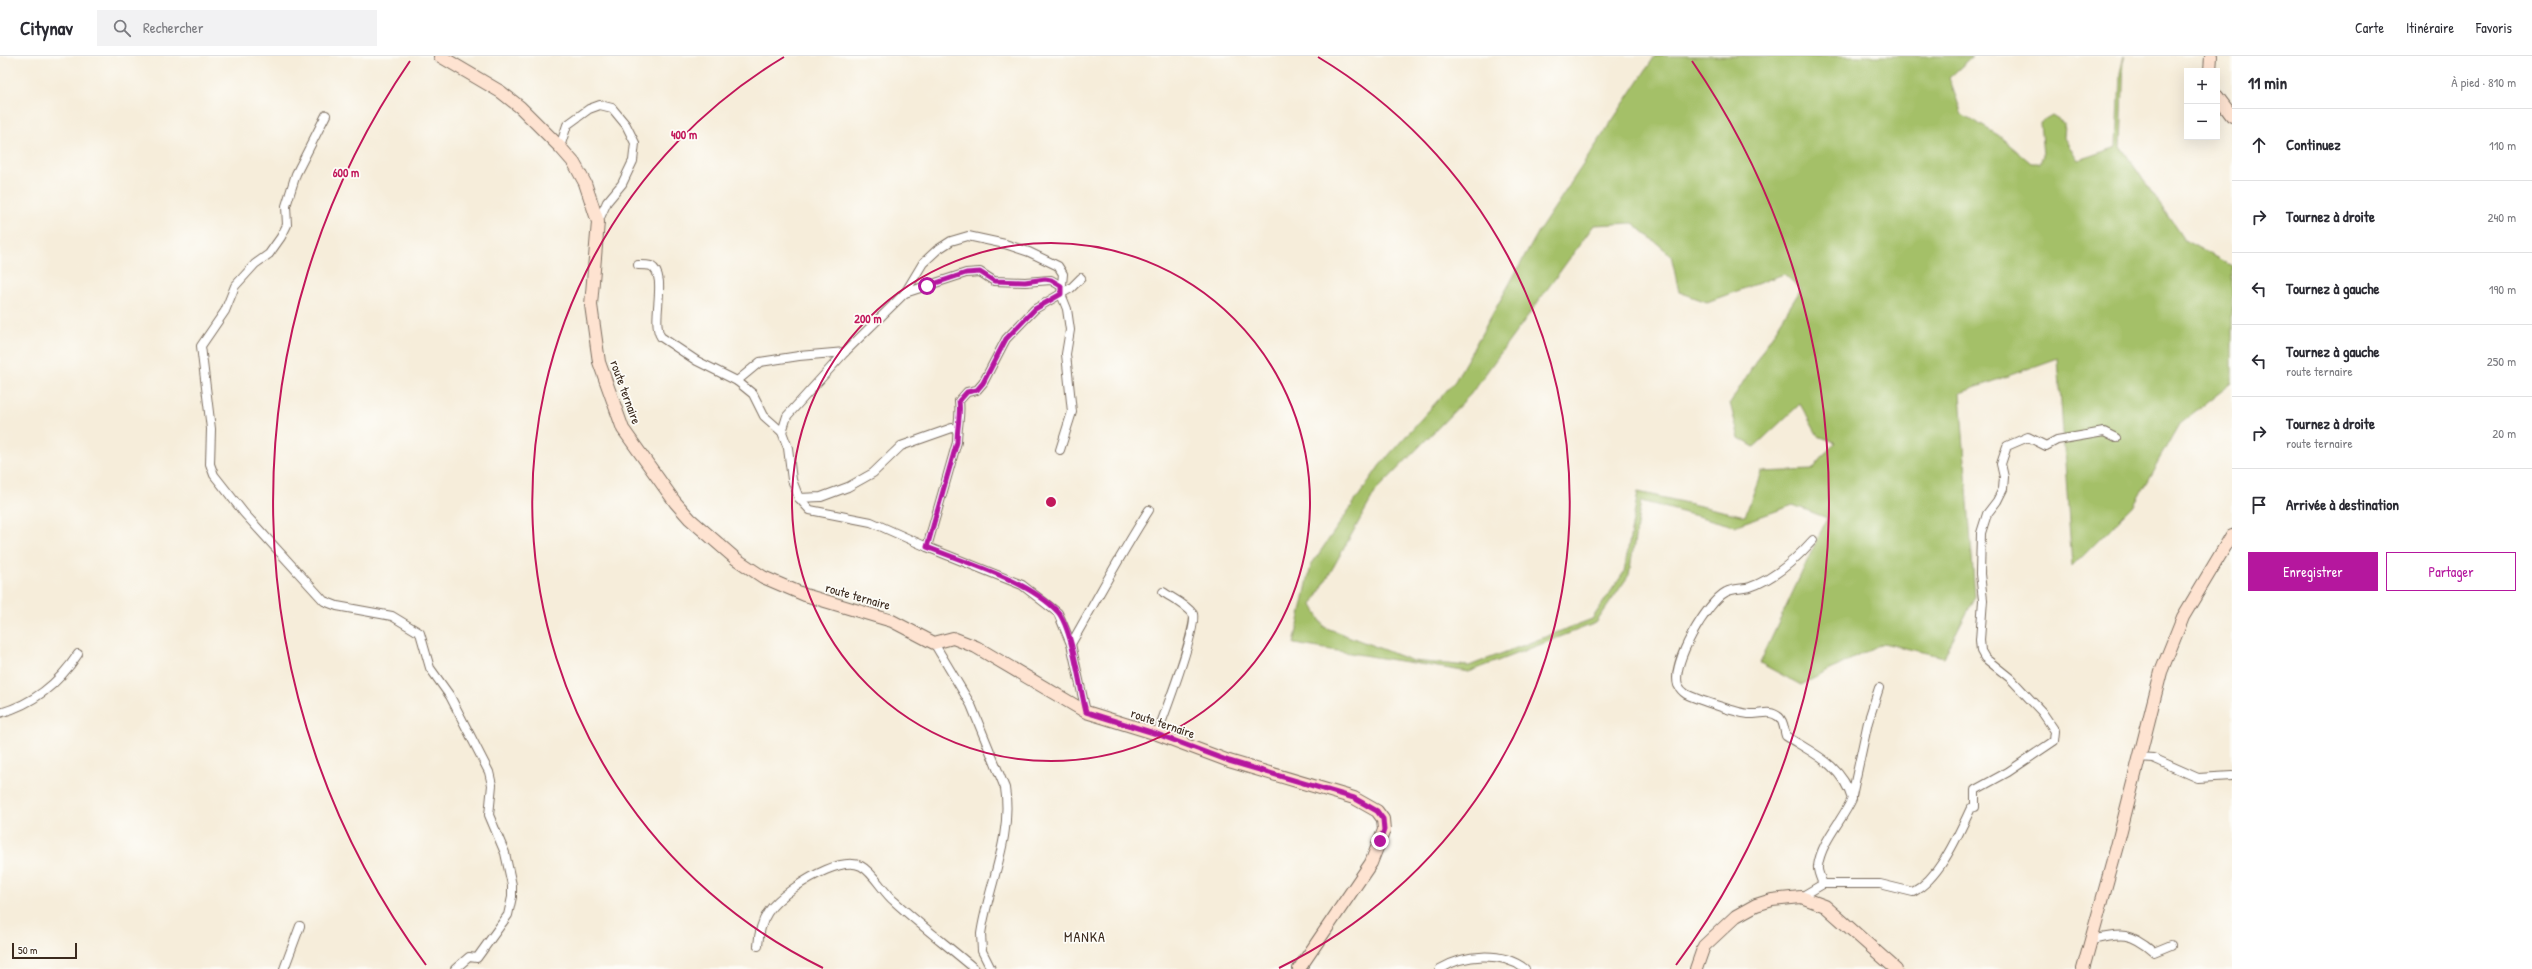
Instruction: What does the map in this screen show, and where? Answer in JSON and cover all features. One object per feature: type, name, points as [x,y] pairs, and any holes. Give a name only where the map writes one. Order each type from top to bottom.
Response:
[{"type":"street","name":"route ternaire","points":[[440,56],[501,92],[520,107],[574,163],[584,182],[598,222],[591,305],[599,362],[623,429],[675,502],[690,519],[736,558],[763,577],[805,595],[892,621],[934,642],[953,638],[976,647],[1086,712],[1157,734],[1229,761],[1354,798],[1377,811],[1383,819],[1384,830],[1368,868],[1300,969]]},
{"type":"street","points":[[2210,68],[2211,56]]},
{"type":"street","points":[[2220,100],[2232,116]]},
{"type":"street","points":[[560,147],[567,124],[589,109],[600,105],[612,108],[626,125],[635,143],[633,161],[622,184],[607,202],[598,222]]},
{"type":"street","points":[[326,115],[296,174],[286,206],[287,225],[281,237],[269,254],[255,264],[235,286],[225,311],[201,346],[211,430],[210,464],[214,475],[244,513],[324,601],[337,606],[392,616],[420,633],[430,668],[450,696],[476,745],[492,785],[489,815],[499,834],[507,860],[512,898],[504,922],[477,958],[469,957],[454,969]]},
{"type":"street","points":[[782,432],[787,416],[845,352],[905,293],[923,263],[937,250],[951,241],[968,236],[1029,252],[1058,266],[1063,274],[1061,290],[1067,309],[1070,330],[1066,354],[1072,412],[1060,450]]},
{"type":"street","points":[[638,265],[650,266],[655,270],[660,287],[656,316],[658,332],[661,337],[697,361],[737,381],[753,394],[764,416],[782,432],[788,448],[792,480],[799,498],[810,510],[871,522],[927,547],[1022,585],[1058,612],[1071,644],[1086,712]]},
{"type":"street","points":[[905,293],[980,272],[994,281],[1025,282],[1051,280],[1061,290]]},
{"type":"street","points":[[927,547],[957,442],[957,429],[961,415],[959,401],[967,392],[977,390],[983,383],[1006,339],[1035,309],[1061,290],[1081,278]]},
{"type":"street","points":[[737,381],[760,362],[800,356],[845,352]]},
{"type":"street","points":[[799,498],[821,497],[848,487],[873,473],[901,446],[952,428],[957,429]]},
{"type":"street","points":[[1696,969],[1704,946],[1736,916],[1756,905],[1772,900],[1801,897],[1823,884],[1880,884],[1912,892],[1920,888],[1948,853],[1971,808],[1975,808],[1975,790],[2008,772],[2054,741],[2055,731],[2042,712],[2010,678],[1985,658],[1981,651],[1980,640],[1983,600],[1980,574],[1981,533],[1986,514],[1997,501],[2003,489],[2004,477],[2001,464],[2007,446],[2028,437],[2046,446],[2056,440],[2104,432],[2116,438]]},
{"type":"street","points":[[1071,644],[1109,581],[1129,540],[1149,510]]},
{"type":"street","points":[[2082,969],[2092,940],[2161,672],[2183,617],[2232,535]]},
{"type":"street","points":[[1813,540],[1795,559],[1764,580],[1750,587],[1727,591],[1716,601],[1687,641],[1677,676],[1678,685],[1686,694],[1745,713],[1767,712],[1777,715],[1781,719],[1786,736],[1827,762],[1839,773],[1847,784],[1852,799]]},
{"type":"street","points":[[1157,734],[1185,655],[1194,619],[1192,613],[1163,592]]},
{"type":"street","points":[[934,642],[971,705],[1005,788],[1008,801],[1005,832],[981,934],[982,951],[991,969]]},
{"type":"street","points":[[0,713],[20,707],[38,697],[69,668],[78,654]]},
{"type":"street","points":[[1823,884],[1817,867],[1827,841],[1843,818],[1852,799],[1868,722],[1879,688]]},
{"type":"street","points":[[2138,757],[2153,758],[2198,778],[2232,776]]},
{"type":"street","points":[[758,946],[759,928],[768,910],[778,899],[819,873],[837,866],[853,864],[861,866],[894,901],[975,969]]},
{"type":"street","points":[[1801,897],[1825,906],[1896,969]]},
{"type":"street","points":[[284,969],[300,926]]},
{"type":"street","points":[[2092,940],[2118,934],[2138,938],[2154,952],[2170,945]]},
{"type":"street","points":[[1440,969],[1461,960],[1481,957],[1501,957],[1518,964],[1525,969]]},
{"type":"green space","points":[[1655,56],[1973,56],[1949,78],[1962,114],[1998,135],[2031,163],[2040,163],[2043,155],[2040,123],[2052,116],[2065,124],[2064,138],[2078,160],[2117,147],[2120,73],[2124,56],[2121,147],[2184,240],[2232,266],[2232,383],[2179,424],[2133,506],[2072,567],[2058,358],[1960,393],[1975,597],[1944,657],[1883,643],[1801,685],[1760,663],[1827,518],[1793,505],[1734,526],[1641,501],[1629,575],[1596,623],[1469,672],[1294,644],[1311,565],[1380,465],[1455,381],[1539,231]],"holes":[[[1633,223],[1671,255],[1679,292],[1707,302],[1784,274],[1801,289],[1730,403],[1739,438],[1754,447],[1800,404],[1818,436],[1835,442],[1812,470],[1761,472],[1745,516],[1638,492],[1624,572],[1592,619],[1469,666],[1413,661],[1324,627],[1312,605],[1376,491],[1470,395],[1594,225]]]},
{"type":"district","name":"MANKA","points":[[1085,937]]},
{"type":"route","points":[[927,286],[966,273],[980,272],[994,281],[1025,282],[1045,279],[1051,280],[1061,286],[1061,294],[1035,309],[1006,339],[983,383],[977,390],[967,392],[959,401],[961,415],[957,429],[957,442],[940,506],[927,547],[1022,585],[1058,612],[1071,644],[1086,712],[1157,734],[1229,761],[1354,798],[1377,811],[1383,819],[1384,830],[1380,841]]}]
